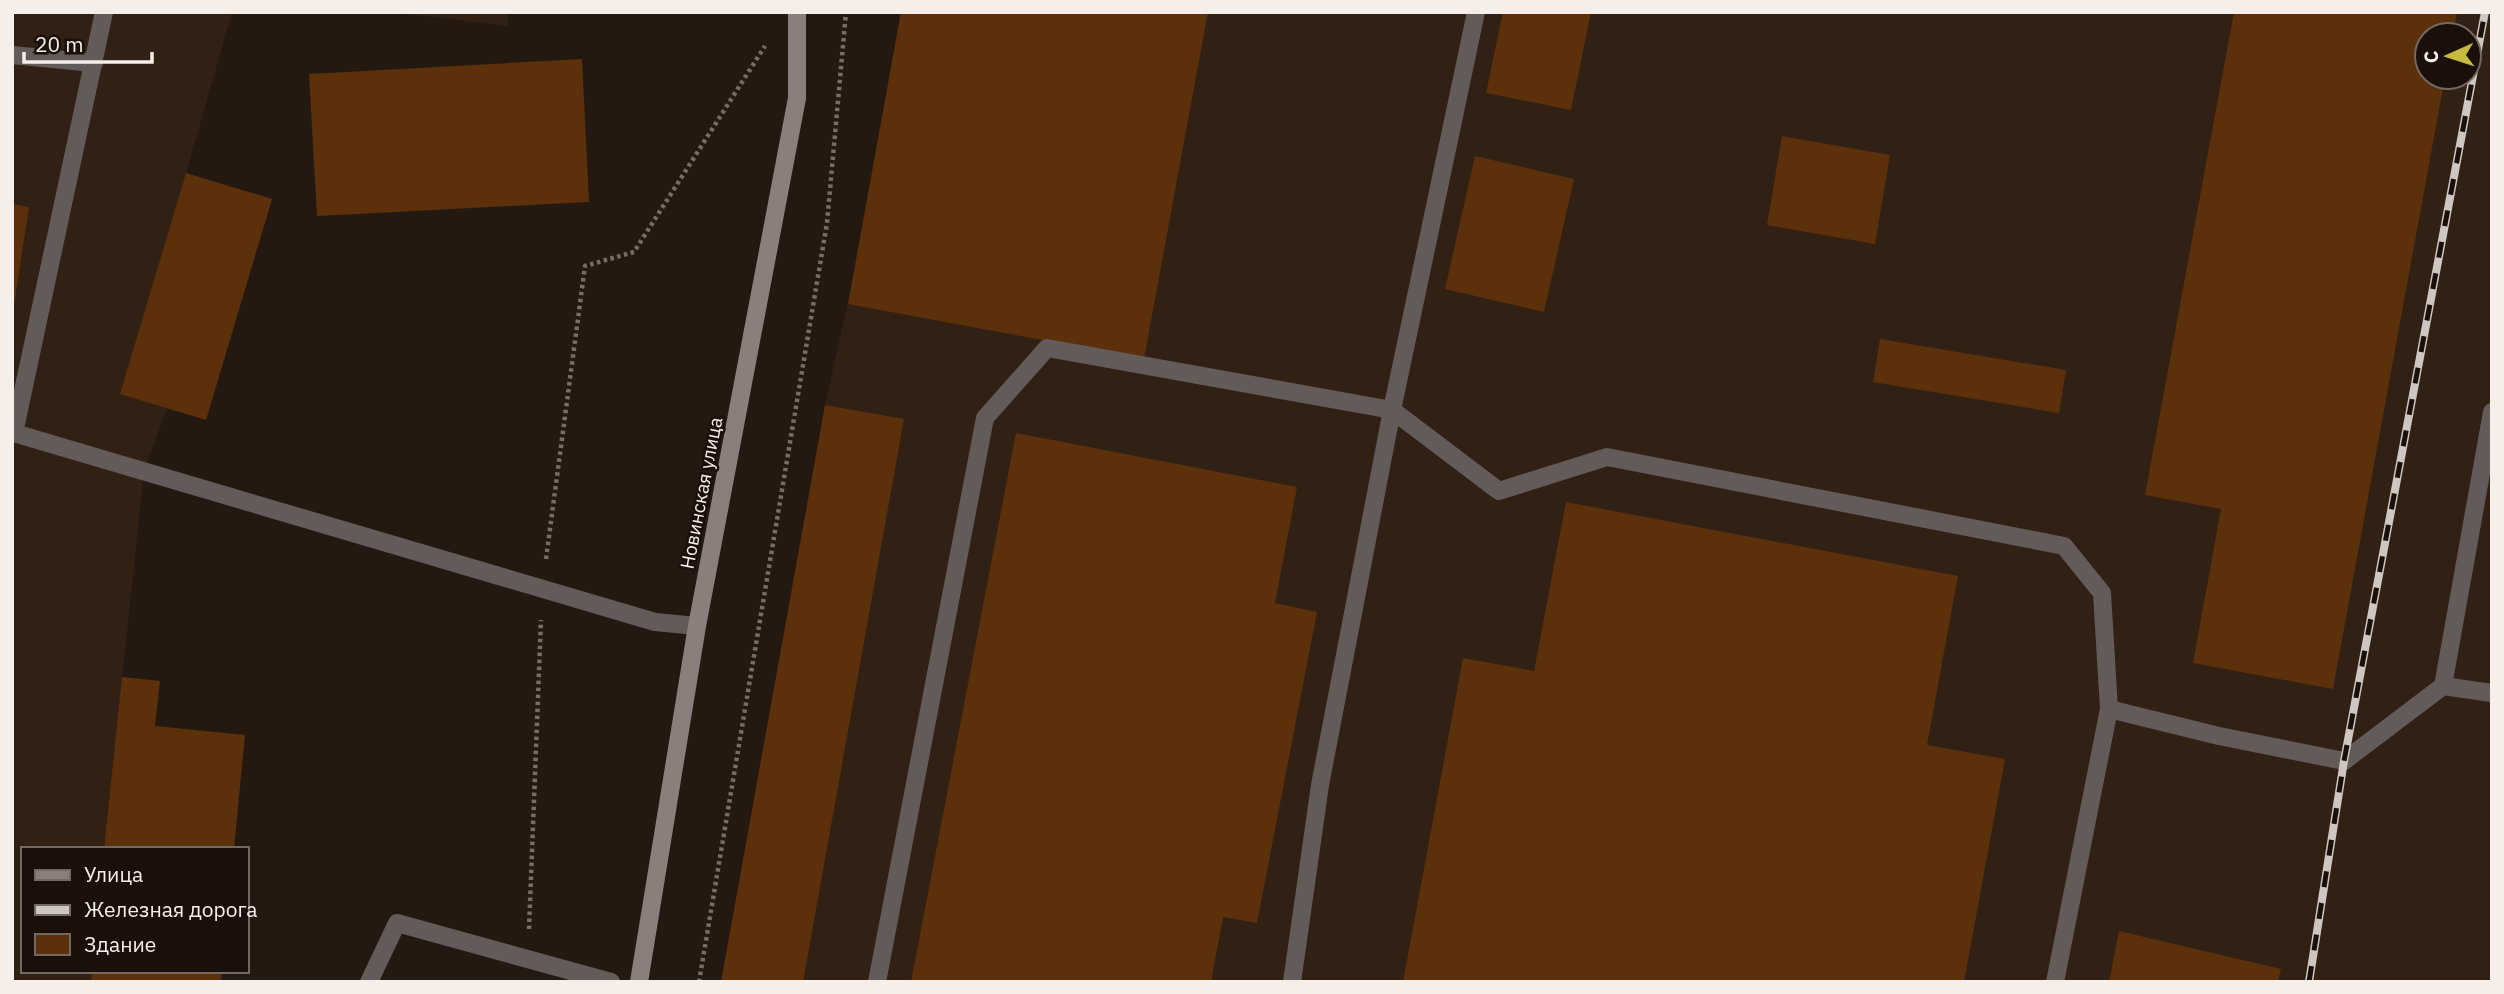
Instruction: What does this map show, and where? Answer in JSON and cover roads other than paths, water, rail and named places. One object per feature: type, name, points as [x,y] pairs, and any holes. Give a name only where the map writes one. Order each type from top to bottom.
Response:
[{"type":"main road","name":"Новинская улица","points":[[639,982],[697,626],[797,98],[797,12]]},
{"type":"lane","points":[[104,12],[14,433],[655,622],[697,626]]},
{"type":"lane","points":[[1292,982],[1320,785],[1392,410],[1475,12]]},
{"type":"lane","points":[[12,54],[94,62]]},
{"type":"lane","points":[[877,982],[985,418],[1046,348],[1392,410],[1499,491],[1608,457],[2064,546],[2102,593],[2109,709],[2055,982]]},
{"type":"lane","points":[[2109,709],[2220,736],[2344,761],[2443,686],[2492,412]]},
{"type":"lane","points":[[2443,686],[2492,693]]},
{"type":"lane","points":[[369,982],[397,923],[611,982]]},
{"type":"railway","points":[[2309,982],[2344,761],[2485,12]]}]
